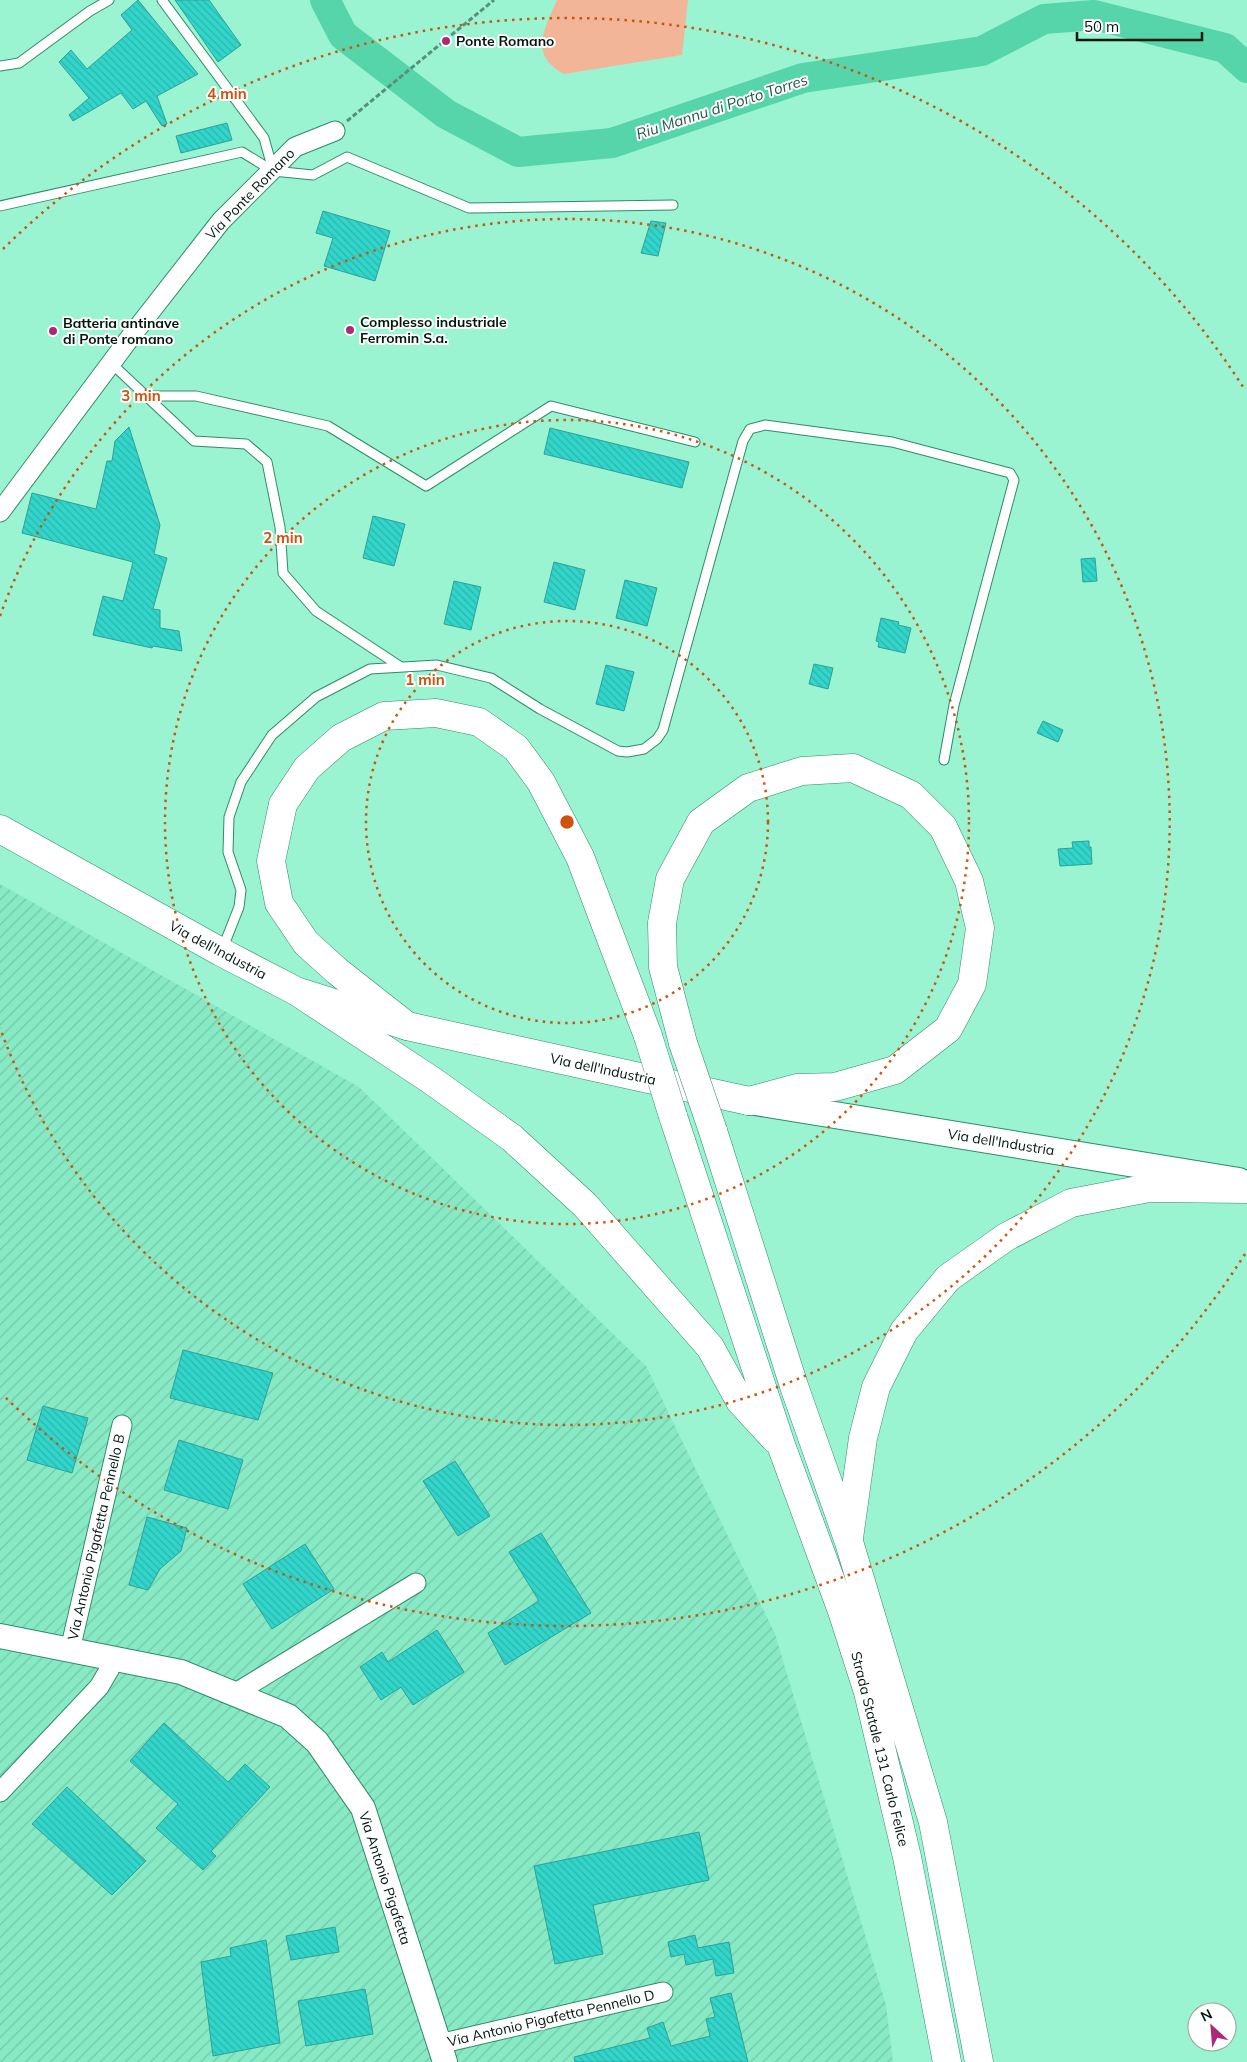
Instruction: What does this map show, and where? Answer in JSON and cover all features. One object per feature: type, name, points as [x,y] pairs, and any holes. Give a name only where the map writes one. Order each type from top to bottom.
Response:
[{"type":"main road","name":"Strada Statale 131 Carlo Felice","points":[[407,1026],[306,943],[279,903],[270,861],[283,804],[307,768],[341,738],[384,716],[436,713],[479,722],[516,748],[540,782],[580,857],[648,1036],[781,1445],[842,1611],[868,1692],[907,1857],[947,2062]]},
{"type":"main road","name":"Strada Statale 131 Carlo Felice","points":[[749,1101],[797,1088],[835,1087],[895,1070],[948,1029],[972,984],[980,928],[969,881],[942,827],[911,795],[853,768],[802,771],[748,788],[701,822],[670,879],[662,923],[663,967],[683,1043],[794,1386],[849,1542],[933,1822],[979,2062]]},
{"type":"main road","name":"Via dell'Industria","points":[[0,829],[221,952],[296,991],[407,1026],[749,1101],[1247,1182]]},
{"type":"main road","points":[[296,991],[431,1080],[512,1138],[585,1205],[710,1347],[740,1401],[781,1445]]},
{"type":"main road","points":[[849,1542],[863,1438],[876,1387],[904,1331],[948,1278],[1006,1238],[1071,1203],[1149,1188],[1247,1189]]},
{"type":"street","name":"Via Ponte Romano","points":[[0,512],[221,220],[273,171],[295,147],[335,131]]},
{"type":"street","name":"Via Antonio Pigafetta Pennello B","points":[[70,1650],[122,1425]]},
{"type":"street","points":[[234,1694],[416,1583]]},
{"type":"street","name":"Via Antonio Pigafetta","points":[[0,1636],[181,1672],[288,1716],[317,1742],[363,1808],[442,2053]]},
{"type":"street","points":[[0,1792],[99,1688],[110,1670],[114,1658]]},
{"type":"street","name":"Via Antonio Pigafetta Pennello D","points":[[442,2053],[663,1992]]},
{"type":"lane","points":[[0,66],[19,63],[90,11],[109,0]]},
{"type":"lane","points":[[162,0],[264,138],[273,171]]},
{"type":"lane","points":[[0,206],[242,152],[273,171],[313,175],[347,158],[469,208],[673,205]]},
{"type":"lane","points":[[111,363],[194,441],[246,444],[267,462],[280,527],[283,573],[316,611],[401,668]]},
{"type":"lane","points":[[146,396],[196,396],[328,426],[426,486],[551,406],[696,442]]},
{"type":"lane","points":[[221,952],[239,907],[241,890],[228,852],[229,817],[241,782],[272,735],[316,698],[370,669],[437,665],[491,678],[540,709],[618,751],[627,752],[644,749],[657,739],[663,730],[743,440],[750,429],[765,424],[892,442],[1010,473],[1014,480],[954,705],[944,760]]},
{"type":"path","points":[[335,131],[494,0]]},
{"type":"shaded area","points":[[557,0],[688,0],[682,55],[564,74],[546,58],[542,40]]},
{"type":"shaded area","points":[[0,884],[359,1087],[646,1366],[775,1634],[886,2005],[893,2062],[0,2062]]},
{"type":"building","points":[[138,0],[198,74],[157,96],[167,124],[162,126],[146,101],[133,109],[121,93],[73,121],[69,115],[89,98],[59,62],[71,50],[87,69],[132,30],[121,15]]},
{"type":"building","points":[[175,0],[209,0],[241,45],[218,62]]},
{"type":"building","points":[[227,123],[232,140],[181,153],[176,136]]},
{"type":"building","points":[[323,211],[390,231],[375,281],[324,266],[333,238],[316,233]]},
{"type":"building","points":[[651,221],[666,223],[658,256],[641,253]]},
{"type":"building","points":[[129,427],[160,525],[154,554],[167,558],[153,609],[160,610],[160,628],[179,631],[182,651],[153,646],[152,648],[93,635],[103,596],[123,601],[133,562],[22,533],[32,493],[96,509],[107,461],[112,461],[115,441]]},
{"type":"building","points":[[550,428],[689,462],[682,488],[544,454]]},
{"type":"building","points":[[373,516],[405,524],[394,566],[363,558]]},
{"type":"building","points":[[1095,558],[1097,581],[1083,582],[1081,559]]},
{"type":"building","points":[[554,562],[585,570],[575,610],[544,602]]},
{"type":"building","points":[[625,580],[657,588],[647,626],[616,618]]},
{"type":"building","points":[[454,581],[481,587],[471,630],[444,624]]},
{"type":"building","points":[[881,618],[899,622],[898,625],[911,628],[905,653],[878,647],[879,642],[876,641]]},
{"type":"building","points":[[814,664],[833,668],[828,689],[809,684]]},
{"type":"building","points":[[606,665],[634,672],[624,711],[596,704]]},
{"type":"building","points":[[1043,721],[1063,730],[1058,742],[1037,733]]},
{"type":"building","points":[[1089,841],[1092,864],[1060,866],[1058,849],[1073,848],[1072,842]]},
{"type":"building","points":[[183,1350],[273,1373],[258,1420],[170,1398]]},
{"type":"building","points":[[43,1406],[88,1418],[72,1473],[27,1460]]},
{"type":"building","points":[[179,1440],[243,1460],[228,1509],[164,1490]]},
{"type":"building","points":[[455,1461],[490,1516],[458,1536],[423,1481]]},
{"type":"building","points":[[147,1517],[187,1528],[181,1551],[160,1569],[148,1590],[129,1585]]},
{"type":"building","points":[[541,1533],[591,1613],[505,1665],[488,1633],[539,1601],[509,1552]]},
{"type":"building","points":[[305,1544],[334,1589],[272,1629],[243,1584]]},
{"type":"building","points":[[437,1630],[464,1672],[413,1705],[401,1687],[381,1700],[360,1667],[382,1652],[388,1662]]},
{"type":"building","points":[[164,1723],[228,1782],[245,1764],[270,1787],[211,1851],[216,1856],[203,1870],[156,1828],[178,1804],[130,1761]]},
{"type":"building","points":[[67,1787],[146,1861],[112,1895],[32,1824]]},
{"type":"building","points":[[699,1832],[709,1880],[593,1905],[603,1954],[555,1964],[534,1866]]},
{"type":"building","points":[[335,1927],[339,1952],[291,1960],[286,1936]]},
{"type":"building","points":[[695,1935],[698,1948],[729,1942],[734,1973],[716,1976],[713,1959],[686,1965],[684,1954],[671,1957],[668,1942]]},
{"type":"building","points":[[266,1940],[280,2043],[213,2056],[201,1962],[231,1956],[230,1948]]},
{"type":"building","points":[[365,1989],[373,2034],[306,2046],[298,2001]]},
{"type":"building","points":[[731,1993],[748,2062],[575,2062],[574,2057],[650,2038],[647,2028],[663,2022],[671,2046],[710,2036],[706,2019],[715,2017],[710,1998]]},
{"type":"waterway","name":"Riu Mannu di Porto Torres","points":[[325,0],[343,35],[446,114],[518,152],[612,143],[803,78],[982,51],[1044,19],[1094,15],[1225,48],[1247,68]]},
{"type":"place","name":"Ponte Romano","points":[[446,41]]},
{"type":"place","name":"Complesso industriale Ferromin S.a.","points":[[350,330]]},
{"type":"place","name":"Batteria antinave di Ponte romano","points":[[53,331]]}]
